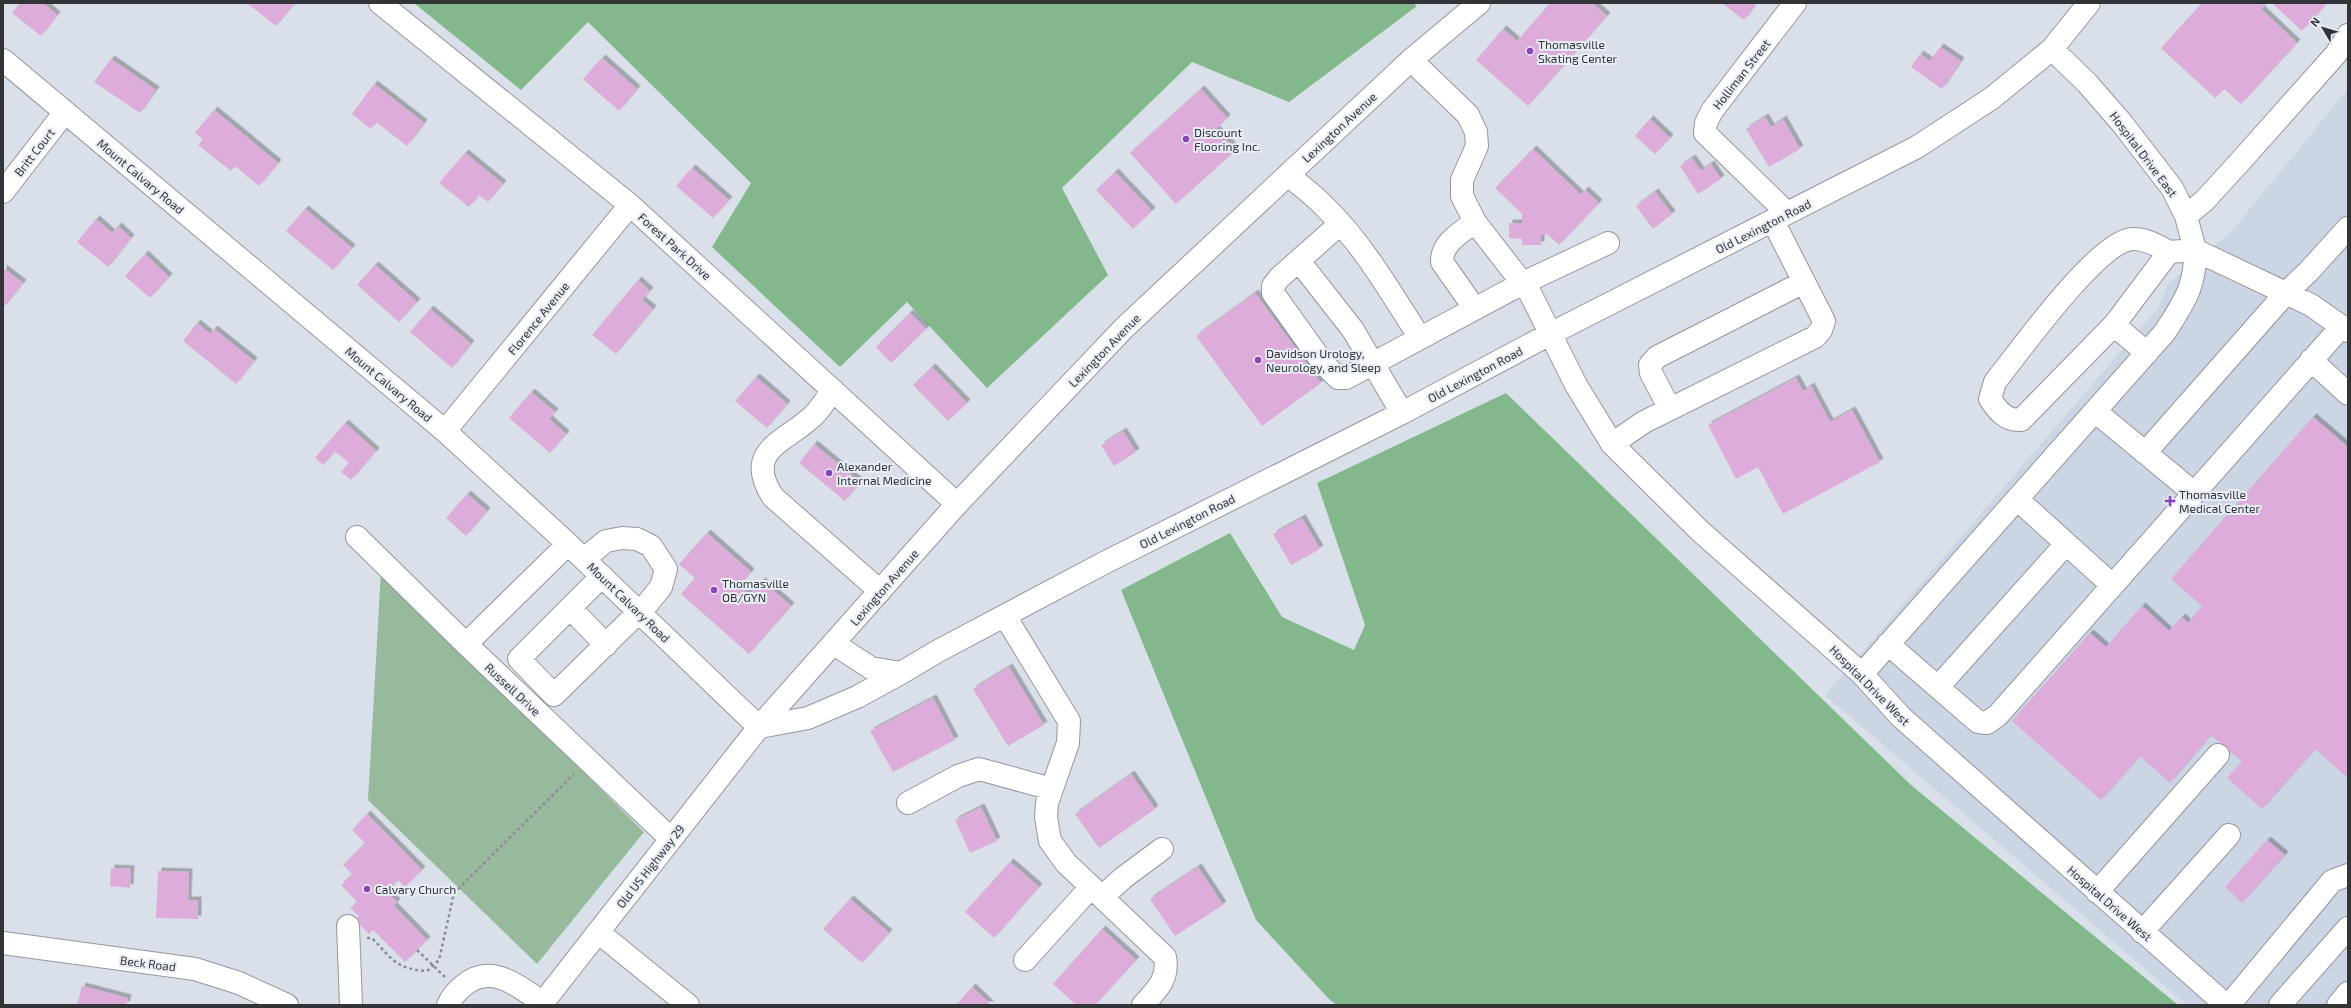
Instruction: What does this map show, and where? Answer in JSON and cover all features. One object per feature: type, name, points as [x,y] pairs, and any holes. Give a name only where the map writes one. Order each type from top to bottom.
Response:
[{"type":"street","name":"Forest Park Drive","points":[[380,3],[630,205],[957,504]]},
{"type":"street","name":"Lexington Avenue","points":[[759,727],[957,504],[1124,328],[1411,60],[1479,3]]},
{"type":"street","name":"Holliman Street","points":[[1780,217],[1705,133],[1706,123],[1712,111],[1795,3]]},
{"type":"street","name":"Old Lexington Road","points":[[759,727],[808,718],[857,697],[938,651],[1294,466],[1402,413],[1550,334],[1917,147],[1992,98],[2052,49],[2089,3]]},
{"type":"street","points":[[2186,216],[2204,201],[2238,164],[2336,54],[2348,35]]},
{"type":"street","name":"Hospital Drive East","points":[[1862,674],[2096,412],[2165,332],[2188,296],[2196,270],[2196,250],[2186,216],[2172,188],[2121,122],[2087,83],[2052,49]]},
{"type":"street","name":"Mount Calvary Road","points":[[3,60],[445,431],[602,576],[759,727]]},
{"type":"street","name":"Hospital Drive West","points":[[1411,60],[1468,115],[1476,132],[1477,146],[1462,180],[1462,196],[1475,222],[1530,293],[1576,386],[1612,444],[1700,531],[1862,674],[1901,717],[2096,892],[2228,1005]]},
{"type":"street","name":"Britt Court","points":[[3,192],[65,112]]},
{"type":"street","points":[[1288,175],[1325,206],[1340,224],[1375,269],[1420,338]]},
{"type":"street","name":"Florence Avenue","points":[[445,431],[630,205]]},
{"type":"street","points":[[1612,444],[1644,422],[1815,337],[1821,330],[1824,321],[1804,282],[1780,217]]},
{"type":"street","points":[[1475,222],[1447,245],[1442,255],[1442,262],[1475,309]]},
{"type":"street","points":[[1340,224],[1279,278],[1274,286],[1273,293],[1323,363],[1338,378],[1346,378],[1523,283],[1608,243]]},
{"type":"street","points":[[2145,453],[2286,293],[2308,272],[2348,228]]},
{"type":"street","points":[[1888,644],[1978,722],[1987,722],[1998,715],[2311,360],[2345,328],[2311,305],[2196,250],[2169,252],[2145,240],[2132,239],[2113,247],[2082,275],[1995,382],[1990,400],[2001,414],[2014,420],[2021,420],[2114,324],[2169,252]]},
{"type":"street","points":[[1299,261],[1353,330],[1402,413]]},
{"type":"street","points":[[1670,409],[1651,373],[1650,365],[1657,357],[1804,282]]},
{"type":"street","points":[[2114,324],[2147,353]]},
{"type":"street","points":[[2311,360],[2348,394]]},
{"type":"street","points":[[833,390],[814,415],[778,442],[766,457],[761,470],[765,483],[773,496],[880,591]]},
{"type":"street","points":[[2096,412],[2194,493]]},
{"type":"street","points":[[2017,499],[2112,585]]},
{"type":"street","name":"Russell Drive","points":[[357,537],[466,644],[672,839]]},
{"type":"street","points":[[584,560],[606,541],[622,538],[637,540],[651,546],[666,569],[660,587],[639,612],[554,695],[519,659],[602,576]]},
{"type":"street","points":[[466,644],[568,544]]},
{"type":"street","points":[[1938,687],[2066,544]]},
{"type":"street","points":[[570,608],[606,645]]},
{"type":"street","points":[[1005,616],[1068,721],[1068,743],[1052,789],[1046,818],[1050,842],[1066,863],[1165,958],[1166,966],[1163,982],[1143,1005]]},
{"type":"street","points":[[834,644],[871,668],[901,673]]},
{"type":"street","name":"Old US Highway 29","points":[[542,1004],[759,727]]},
{"type":"street","points":[[2096,892],[2218,755]]},
{"type":"street","points":[[908,803],[958,776],[978,769],[1052,789]]},
{"type":"street","points":[[2142,932],[2229,835]]},
{"type":"street","points":[[1025,960],[1097,892],[1123,878],[1162,848]]},
{"type":"street","points":[[2228,1005],[2332,881],[2348,875]]},
{"type":"street","points":[[2280,1005],[2348,928]]},
{"type":"street","points":[[349,931],[351,1005]]},
{"type":"street","points":[[598,932],[688,1005]]},
{"type":"street","name":"Beck Road","points":[[3,943],[195,969],[239,983],[287,1005]]},
{"type":"street","points":[[448,1005],[458,990],[469,981],[481,975],[497,975],[515,984],[542,1004]]},
{"type":"street","points":[[2338,1005],[2348,993]]},
{"type":"path","points":[[349,931],[372,938],[398,965],[410,970],[427,971],[439,960],[454,893],[588,760]]},
{"type":"path","points":[[417,950],[433,966]]},
{"type":"shaded area","name":"Thomasville Medical Center","points":[[2348,89],[2348,1005],[2187,1005],[1825,695],[2158,308],[2168,284],[2231,232]]},
{"type":"green space","points":[[414,3],[1413,3],[1417,6],[1289,102],[1192,62],[1062,188],[1108,275],[987,388],[907,302],[840,367],[712,247],[751,183],[588,22],[521,90]]},
{"type":"green space","points":[[1506,393],[1911,785],[2178,1005],[1337,1005],[1329,999],[1256,920],[1121,590],[1230,533],[1282,617],[1354,650],[1365,625],[1317,483]]},
{"type":"green space","points":[[381,571],[644,832],[537,964],[368,800]]},
{"type":"building","points":[[20,3],[43,3],[57,15],[41,36],[12,13]]},
{"type":"building","points":[[247,3],[291,3],[293,5],[276,26]]},
{"type":"building","name":"Thomasville Skating Center","points":[[1550,3],[1592,3],[1607,16],[1528,106],[1476,60],[1503,29],[1517,41]]},
{"type":"building","points":[[1722,3],[1756,3],[1744,20]]},
{"type":"building","points":[[2202,3],[2266,3],[2261,9],[2297,43],[2241,104],[2224,89],[2215,98],[2161,48]]},
{"type":"building","points":[[2272,3],[2327,3],[2302,31]]},
{"type":"building","points":[[1940,47],[1961,61],[1942,89],[1911,67],[1920,54],[1930,61]]},
{"type":"building","points":[[602,58],[637,89],[619,111],[583,79]]},
{"type":"building","points":[[111,59],[156,90],[140,113],[94,82]]},
{"type":"building","points":[[374,84],[424,123],[407,146],[376,122],[371,129],[352,114]]},
{"type":"building","name":"Discount Flooring Inc.","points":[[1201,89],[1227,118],[1216,129],[1236,150],[1176,204],[1130,153]]},
{"type":"building","points":[[214,110],[278,163],[259,186],[235,166],[231,171],[198,145],[203,139],[195,133]]},
{"type":"building","points":[[1765,117],[1771,127],[1783,119],[1800,149],[1769,167],[1746,129]]},
{"type":"building","points":[[1650,119],[1670,138],[1655,154],[1635,136]]},
{"type":"building","points":[[1533,149],[1581,195],[1585,190],[1599,203],[1559,245],[1548,235],[1541,234],[1541,245],[1522,245],[1522,239],[1509,238],[1509,223],[1522,223],[1522,214],[1495,188]]},
{"type":"building","points":[[465,153],[503,184],[488,202],[479,195],[469,207],[439,183]]},
{"type":"building","points":[[1692,158],[1701,171],[1711,164],[1721,179],[1698,194],[1680,166]]},
{"type":"building","points":[[692,168],[729,200],[713,218],[676,186]]},
{"type":"building","points":[[1115,172],[1152,211],[1133,229],[1096,190]]},
{"type":"building","points":[[1655,192],[1672,214],[1653,229],[1636,206]]},
{"type":"building","points":[[305,209],[352,248],[333,270],[286,231]]},
{"type":"building","points":[[96,219],[112,233],[118,226],[131,238],[108,267],[77,242]]},
{"type":"building","points":[[145,254],[169,277],[150,298],[125,276]]},
{"type":"building","points":[[375,265],[417,302],[399,322],[357,285]]},
{"type":"building","points":[[3,268],[23,283],[3,308]]},
{"type":"building","points":[[638,280],[650,291],[642,300],[653,309],[616,354],[592,335]]},
{"type":"building","name":"Davidson Urology, Neurology, and Sleep","points":[[1255,293],[1321,383],[1262,426],[1196,336]]},
{"type":"building","points":[[430,309],[471,344],[452,368],[410,332]]},
{"type":"building","points":[[910,313],[926,329],[891,363],[876,347]]},
{"type":"building","points":[[197,323],[210,334],[214,329],[254,361],[236,384],[183,341]]},
{"type":"building","points":[[932,367],[967,403],[948,421],[913,385]]},
{"type":"building","points":[[756,377],[787,404],[767,428],[735,401]]},
{"type":"building","points":[[1796,378],[1803,391],[1811,386],[1830,422],[1852,410],[1880,462],[1783,514],[1758,467],[1736,479],[1708,425]]},
{"type":"building","points":[[531,392],[555,412],[549,419],[566,434],[550,453],[509,418]]},
{"type":"building","points":[[2313,417],[2348,447],[2348,778],[2315,749],[2262,809],[2227,778],[2242,762],[2211,735],[2170,783],[2140,756],[2101,800],[2012,721],[2090,633],[2106,647],[2142,606],[2169,631],[2182,617],[2188,623],[2202,606],[2171,579]]},
{"type":"building","points":[[345,423],[376,451],[351,480],[341,472],[349,463],[335,451],[323,465],[315,458]]},
{"type":"building","points":[[1123,431],[1136,452],[1114,466],[1101,445]]},
{"type":"building","name":"Alexander Internal Medicine","points":[[814,444],[860,482],[845,501],[799,463]]},
{"type":"building","points":[[467,494],[487,511],[466,536],[446,518]]},
{"type":"building","points":[[1302,518],[1320,549],[1291,565],[1273,534]]},
{"type":"building","name":"Thomasville OB/GYN","points":[[707,533],[751,572],[739,586],[750,595],[762,581],[791,606],[749,654],[681,594],[695,578],[679,564]]},
{"type":"building","points":[[1009,667],[1044,725],[1008,746],[973,689]]},
{"type":"building","points":[[933,698],[955,740],[893,772],[870,731]]},
{"type":"building","points":[[1131,774],[1155,809],[1099,848],[1075,814]]},
{"type":"building","points":[[981,807],[997,841],[970,853],[955,820]]},
{"type":"building","name":"Calvary Church","points":[[367,814],[422,870],[405,887],[398,880],[387,892],[397,902],[394,906],[427,940],[405,962],[373,930],[369,934],[355,920],[359,916],[350,908],[357,902],[341,885],[352,874],[343,865],[365,843],[352,830]]},
{"type":"building","points":[[2267,840],[2285,855],[2242,903],[2225,887]]},
{"type":"building","points":[[1010,862],[1039,887],[994,938],[965,912]]},
{"type":"building","points":[[1198,867],[1223,905],[1175,936],[1150,899]]},
{"type":"building","points":[[111,868],[131,869],[130,888],[110,886]]},
{"type":"building","points":[[158,871],[189,872],[188,900],[198,900],[198,919],[156,918]]},
{"type":"building","points":[[850,899],[889,933],[862,963],[823,929]]},
{"type":"building","points":[[1102,929],[1136,960],[1095,1005],[1076,1005],[1053,984]]},
{"type":"building","points":[[82,986],[128,998],[126,1005],[77,1005]]},
{"type":"building","points":[[972,987],[991,1005],[957,1004]]},
{"type":"place","name":"Thomasville Skating Center","points":[[1530,51]]},
{"type":"place","name":"Discount Flooring Inc.","points":[[1186,139]]},
{"type":"place","name":"Davidson Urology, Neurology, and Sleep","points":[[1258,360]]},
{"type":"place","name":"Alexander Internal Medicine","points":[[829,473]]},
{"type":"place","name":"Thomasville Medical Center","points":[[2170,501]]},
{"type":"place","name":"Thomasville OB/GYN","points":[[714,590]]},
{"type":"place","name":"Calvary Church","points":[[367,889]]}]
